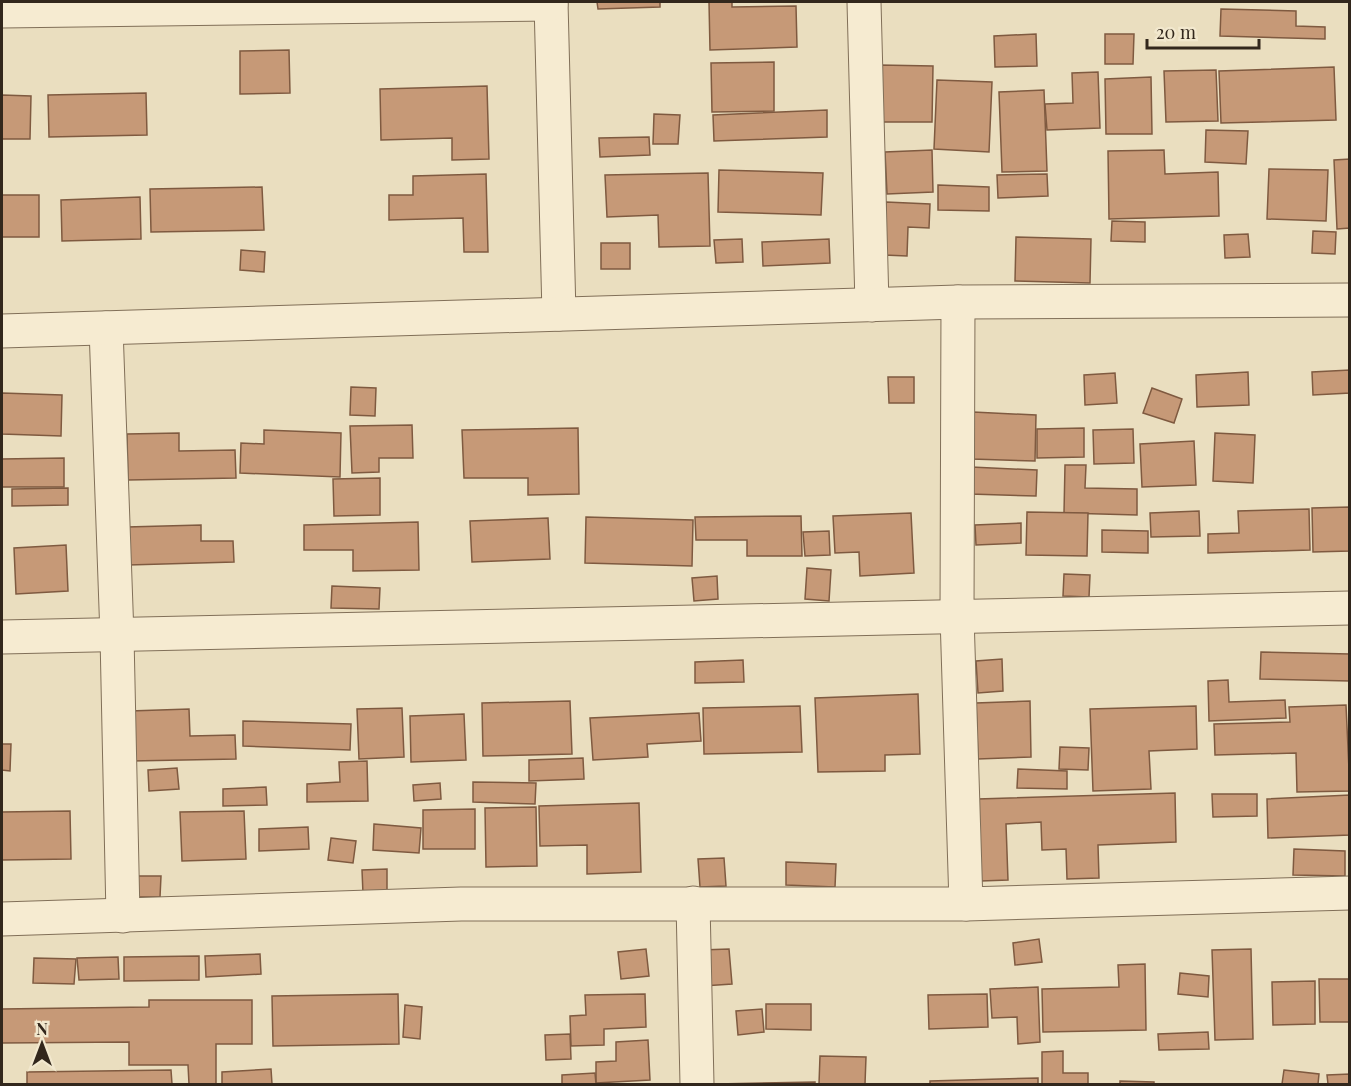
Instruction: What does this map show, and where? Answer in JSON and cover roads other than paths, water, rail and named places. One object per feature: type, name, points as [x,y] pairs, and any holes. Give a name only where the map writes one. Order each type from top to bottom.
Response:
[{"type":"street","points":[[864,2],[872,305]]},
{"type":"street","points":[[2,11],[551,3],[559,314]]},
{"type":"street","points":[[2,331],[958,302],[1350,300]]},
{"type":"street","points":[[958,302],[957,616],[966,904]]},
{"type":"street","points":[[106,328],[117,636],[123,916]]},
{"type":"street","points":[[2,637],[1350,608]]},
{"type":"street","points":[[2,919],[460,904],[966,904],[1350,893]]},
{"type":"street","points":[[693,903],[698,1084]]}]
